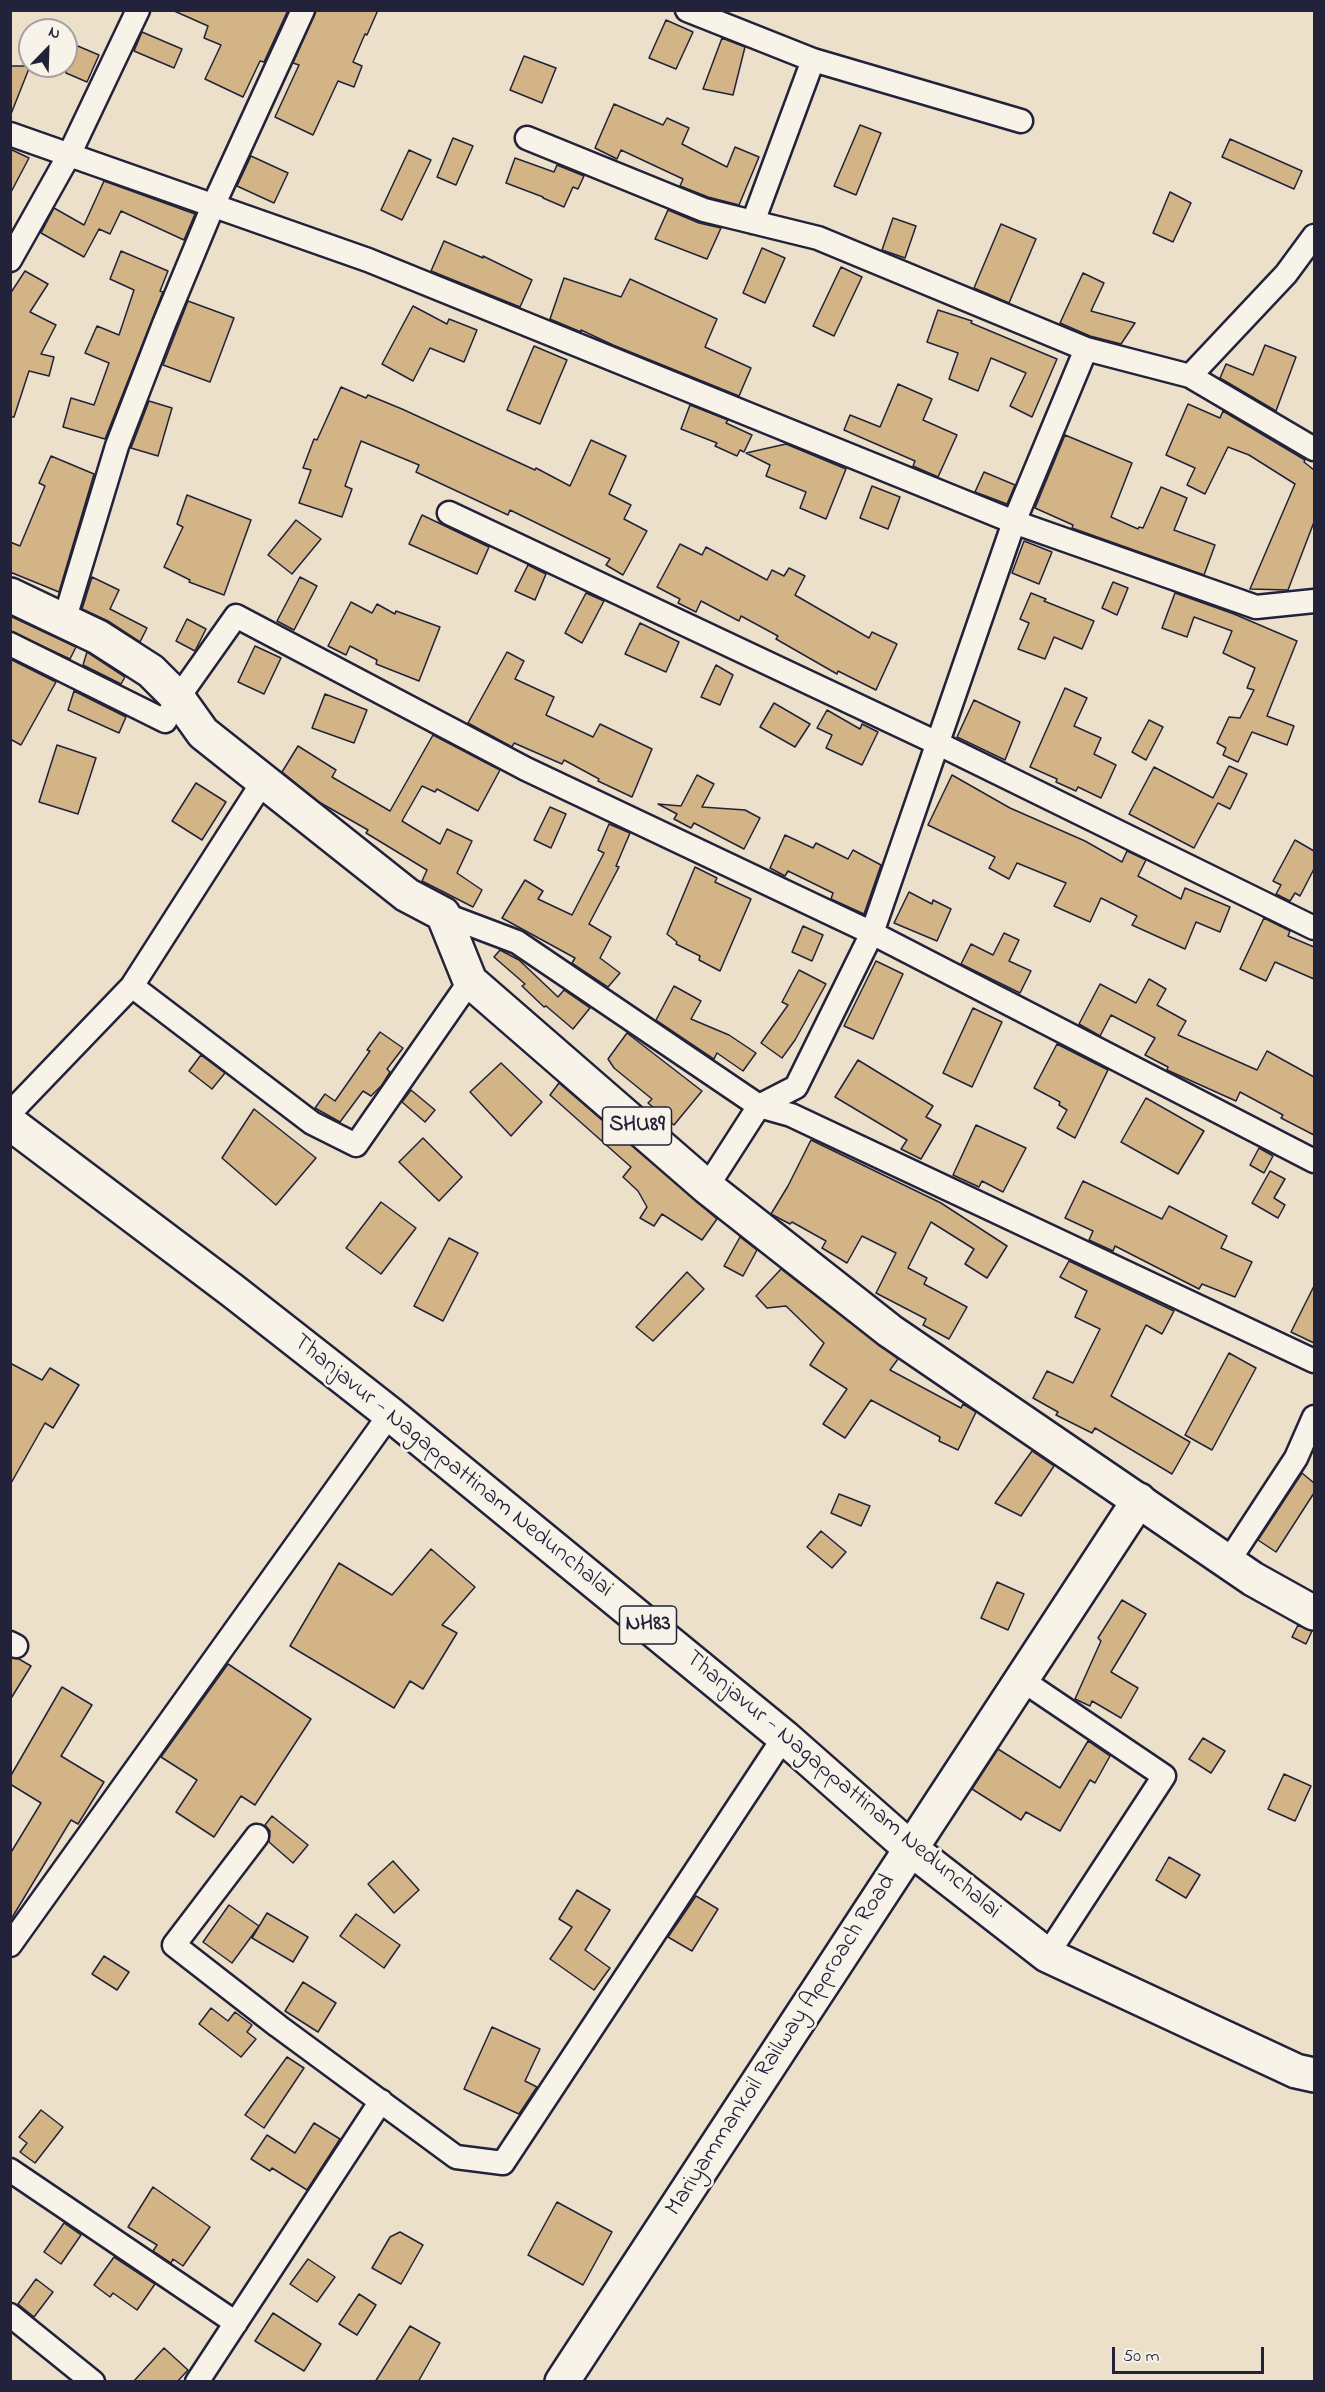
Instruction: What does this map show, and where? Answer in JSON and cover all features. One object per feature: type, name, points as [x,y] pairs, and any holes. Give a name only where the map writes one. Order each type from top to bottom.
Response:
[{"type":"main road","points":[[10,595],[98,637],[151,671],[178,698],[203,733],[407,895],[443,914]]},
{"type":"main road","name":"SHU89","points":[[443,914],[470,981],[707,1187],[890,1331],[1253,1579],[1314,1613]]},
{"type":"main road","name":"Thanjavur - Nagappattinam Nedunchalai","points":[[10,1123],[390,1414],[784,1737],[911,1849],[1047,1955],[1092,1978],[1296,2071],[1314,2074]]},
{"type":"main road","name":"Mariyammankoil Railway Approach Road","points":[[562,2382],[1139,1500]]},
{"type":"street","points":[[10,260],[69,154],[138,10]]},
{"type":"street","points":[[64,621],[117,446],[213,206],[303,10]]},
{"type":"street","points":[[687,10],[813,60],[1021,121]]},
{"type":"street","points":[[753,222],[813,60]]},
{"type":"street","points":[[10,134],[368,260],[1014,522],[1256,607],[1314,601]]},
{"type":"street","points":[[526,138],[704,210],[818,238],[1086,349],[1190,376],[1314,449]]},
{"type":"street","points":[[1190,376],[1286,274],[1314,236]]},
{"type":"street","points":[[707,1187],[759,1106],[796,1086],[872,933],[1014,522],[1086,349]]},
{"type":"street","points":[[449,513],[939,744],[1314,928]]},
{"type":"street","points":[[10,644],[165,721],[178,698],[236,616],[526,769],[872,933],[1314,1161]]},
{"type":"street","points":[[10,1113],[132,986],[264,780]]},
{"type":"street","points":[[443,914],[517,942],[759,1106],[791,1115],[1314,1361]]},
{"type":"street","points":[[132,986],[312,1123],[356,1145],[470,981]]},
{"type":"street","points":[[10,1945],[390,1414]]},
{"type":"street","points":[[1228,1562],[1296,1458],[1314,1417]]},
{"type":"street","points":[[1022,1680],[1164,1776],[1047,1955]]},
{"type":"street","points":[[257,1836],[174,1945],[456,2157],[504,2163],[784,1737]]},
{"type":"street","points":[[197,2382],[381,2101]]},
{"type":"street","points":[[10,2170],[236,2323]]},
{"type":"street","points":[[10,2315],[93,2382]]},
{"type":"building","points":[[172,10],[288,10],[264,62],[260,61],[243,97],[205,79],[221,45],[204,38],[208,26]]},
{"type":"building","points":[[316,10],[378,10],[353,62],[362,66],[354,87],[338,81],[313,135],[275,117],[299,65],[293,63]]},
{"type":"building","points":[[666,20],[693,32],[676,69],[649,58]]},
{"type":"building","points":[[142,32],[182,49],[174,68],[134,51]]},
{"type":"building","points":[[722,38],[745,47],[733,95],[703,89]]},
{"type":"building","points":[[78,46],[99,55],[87,82],[78,78]]},
{"type":"building","points":[[524,56],[556,68],[542,103],[510,90]]},
{"type":"building","points":[[10,66],[18,66],[18,78],[25,78],[10,113]]},
{"type":"building","points":[[614,104],[663,125],[667,118],[689,128],[682,144],[727,167],[735,147],[759,157],[739,205],[708,197],[680,186],[683,179],[621,150],[617,159],[595,148]]},
{"type":"building","points":[[860,125],[881,133],[856,195],[834,186]]},
{"type":"building","points":[[453,138],[473,146],[456,185],[437,177]]},
{"type":"building","points":[[1230,139],[1302,171],[1294,189],[1222,157]]},
{"type":"building","points":[[10,149],[29,158],[10,194]]},
{"type":"building","points":[[409,150],[431,160],[402,220],[381,210]]},
{"type":"building","points":[[251,156],[288,173],[274,203],[237,186]]},
{"type":"building","points":[[515,158],[554,172],[557,165],[584,176],[578,189],[573,187],[564,207],[506,183]]},
{"type":"building","points":[[104,181],[195,214],[184,240],[121,211],[110,234],[99,229],[84,257],[41,233],[54,208],[84,225]]},
{"type":"building","points":[[1170,192],[1191,203],[1173,242],[1153,233]]},
{"type":"building","points":[[668,210],[699,223],[721,228],[707,259],[655,239]]},
{"type":"building","points":[[893,218],[916,226],[905,258],[882,250]]},
{"type":"building","points":[[1001,224],[1036,239],[1009,303],[974,288]]},
{"type":"building","points":[[444,241],[483,258],[483,256],[532,280],[520,307],[431,271]]},
{"type":"building","points":[[762,248],[785,258],[765,303],[743,293]]},
{"type":"building","points":[[121,251],[168,271],[160,291],[163,292],[105,439],[63,427],[71,398],[94,405],[109,363],[85,353],[97,326],[119,335],[134,290],[110,279]]},
{"type":"building","points":[[841,267],[862,277],[834,336],[813,326]]},
{"type":"building","points":[[25,271],[48,284],[30,312],[56,325],[41,354],[54,357],[49,376],[29,371],[14,417],[10,417],[10,294]]},
{"type":"building","points":[[1083,273],[1104,283],[1091,311],[1135,323],[1121,344],[1090,336],[1060,323]]},
{"type":"building","points":[[564,278],[621,297],[630,279],[717,319],[705,347],[751,368],[739,396],[550,319]]},
{"type":"building","points":[[188,301],[234,318],[210,382],[163,365]]},
{"type":"building","points":[[413,306],[447,324],[449,319],[477,330],[464,362],[430,348],[413,381],[382,364]]},
{"type":"building","points":[[938,310],[972,321],[971,323],[1057,359],[1032,417],[1010,406],[1026,373],[991,358],[978,391],[949,379],[958,353],[927,342]]},
{"type":"building","points":[[1265,345],[1296,357],[1276,411],[1220,378],[1226,364],[1253,375]]},
{"type":"building","points":[[534,346],[567,360],[540,424],[507,410]]},
{"type":"building","points":[[898,384],[932,399],[923,420],[957,435],[938,477],[913,466],[915,461],[844,430],[850,415],[880,427]]},
{"type":"building","points":[[341,387],[366,398],[368,395],[402,409],[535,470],[536,468],[570,486],[591,440],[626,456],[609,494],[631,505],[624,519],[647,531],[623,575],[606,565],[610,559],[510,510],[508,515],[416,472],[419,465],[361,441],[345,486],[352,489],[342,517],[299,503],[311,470],[303,468],[314,439],[317,440]]},
{"type":"building","points":[[149,401],[172,408],[158,456],[131,448]]},
{"type":"building","points":[[1188,404],[1220,418],[1223,411],[1305,460],[1304,462],[1314,470],[1314,522],[1288,590],[1250,589],[1295,484],[1249,455],[1228,447],[1205,494],[1187,485],[1195,468],[1166,455]]},
{"type":"building","points":[[690,405],[728,420],[726,423],[752,435],[744,452],[740,450],[737,456],[715,446],[717,443],[681,429]]},
{"type":"building","points":[[1065,435],[1132,463],[1111,517],[1138,529],[1143,528],[1161,487],[1187,498],[1174,530],[1215,545],[1204,575],[1072,528],[1073,525],[1035,508]]},
{"type":"building","points":[[786,444],[846,469],[826,519],[800,508],[806,492],[766,476],[770,465],[746,453]]},
{"type":"building","points":[[51,456],[94,474],[59,592],[10,572],[10,542],[20,546],[45,486],[39,483]]},
{"type":"building","points":[[984,472],[1015,485],[1007,504],[975,492]]},
{"type":"building","points":[[872,486],[900,497],[888,529],[860,518]]},
{"type":"building","points":[[187,495],[251,520],[224,595],[189,582],[190,580],[164,567],[183,527],[177,524]]},
{"type":"building","points":[[422,515],[489,547],[477,574],[409,544]]},
{"type":"building","points":[[296,520],[321,539],[292,574],[268,555]]},
{"type":"building","points":[[1024,541],[1052,552],[1039,584],[1012,573]]},
{"type":"building","points":[[680,544],[702,555],[706,547],[767,580],[772,570],[784,576],[789,568],[805,576],[795,595],[869,638],[872,632],[897,644],[876,690],[838,671],[837,674],[776,639],[778,636],[741,616],[739,621],[701,601],[696,612],[678,603],[680,599],[657,587]]},
{"type":"building","points":[[528,565],[546,574],[535,600],[515,591]]},
{"type":"building","points":[[92,577],[119,590],[110,609],[147,628],[140,642],[108,621],[82,609]]},
{"type":"building","points":[[300,577],[317,586],[294,630],[277,621]]},
{"type":"building","points":[[1113,582],[1128,588],[1117,615],[1102,608]]},
{"type":"building","points":[[586,593],[604,601],[582,643],[565,633]]},
{"type":"building","points":[[1031,593],[1046,599],[1044,601],[1094,621],[1082,649],[1054,637],[1045,659],[1018,649],[1029,623],[1020,619]]},
{"type":"building","points":[[1175,593],[1234,614],[1297,641],[1267,716],[1294,726],[1287,745],[1252,732],[1238,762],[1223,755],[1226,748],[1217,743],[1229,717],[1240,718],[1254,690],[1247,688],[1255,668],[1223,653],[1232,631],[1194,617],[1187,637],[1162,628]]},
{"type":"building","points":[[351,602],[372,613],[377,604],[395,614],[396,611],[440,627],[419,681],[376,664],[377,660],[350,646],[346,655],[328,646]]},
{"type":"building","points":[[10,616],[76,647],[70,659],[10,631]]},
{"type":"building","points":[[187,619],[206,629],[195,651],[176,641]]},
{"type":"building","points":[[640,623],[679,642],[666,672],[625,654]]},
{"type":"building","points":[[255,646],[281,658],[264,694],[238,682]]},
{"type":"building","points":[[87,652],[125,677],[121,684],[83,665]]},
{"type":"building","points":[[507,652],[524,661],[515,679],[554,697],[546,715],[593,737],[600,724],[652,749],[632,797],[598,781],[599,779],[564,760],[562,764],[514,743],[512,747],[468,723]]},
{"type":"building","points":[[10,659],[56,682],[21,745],[10,739]]},
{"type":"building","points":[[716,665],[733,675],[720,705],[701,697]]},
{"type":"building","points":[[1065,688],[1087,698],[1074,726],[1101,738],[1094,754],[1116,765],[1101,798],[1078,787],[1076,791],[1056,782],[1057,779],[1030,767]]},
{"type":"building","points":[[74,691],[126,717],[119,733],[68,710]]},
{"type":"building","points":[[325,694],[367,710],[354,743],[312,728]]},
{"type":"building","points":[[974,700],[1020,722],[1005,760],[957,737]]},
{"type":"building","points":[[774,703],[810,724],[795,747],[760,727]]},
{"type":"building","points":[[827,710],[860,729],[862,724],[878,732],[862,765],[826,748],[832,735],[817,728]]},
{"type":"building","points":[[1149,720],[1163,727],[1146,760],[1132,752]]},
{"type":"building","points":[[433,735],[500,770],[478,811],[437,789],[435,792],[422,786],[402,821],[440,844],[447,829],[472,841],[457,873],[482,890],[473,907],[422,881],[427,870],[366,833],[368,830],[319,802],[282,772],[298,746],[336,770],[332,777],[390,811]]},
{"type":"building","points":[[57,745],[96,758],[78,814],[39,802]]},
{"type":"building","points":[[1229,766],[1247,774],[1230,809],[1218,803],[1194,848],[1129,814],[1154,767],[1213,798]]},
{"type":"building","points":[[697,775],[714,784],[702,807],[745,810],[760,818],[744,849],[694,823],[691,828],[674,819],[677,814],[658,804],[681,806]]},
{"type":"building","points":[[952,775],[1010,808],[1085,841],[1122,862],[1127,851],[1146,860],[1138,876],[1181,899],[1185,888],[1230,907],[1220,932],[1196,922],[1185,949],[1132,925],[1137,916],[1101,898],[1090,922],[1054,906],[1066,883],[1017,863],[1009,879],[989,868],[995,857],[928,825]]},
{"type":"building","points":[[196,783],[226,802],[202,840],[172,821]]},
{"type":"building","points":[[550,807],[566,814],[551,848],[534,840]]},
{"type":"building","points":[[609,824],[630,833],[616,866],[619,867],[589,924],[611,937],[600,958],[620,973],[608,987],[572,963],[575,958],[502,918],[525,880],[543,891],[538,899],[572,915],[604,853],[598,850]]},
{"type":"building","points":[[785,835],[813,848],[816,843],[848,859],[853,850],[881,865],[864,914],[831,899],[833,893],[788,871],[785,876],[770,868]]},
{"type":"building","points":[[1295,840],[1314,851],[1314,869],[1300,896],[1295,893],[1290,901],[1276,894],[1281,885],[1273,881]]},
{"type":"building","points":[[695,867],[717,878],[715,882],[751,899],[720,971],[699,960],[700,956],[676,944],[677,942],[667,934]]},
{"type":"building","points":[[909,892],[932,904],[933,900],[951,909],[937,941],[894,923]]},
{"type":"building","points":[[1264,918],[1290,931],[1288,936],[1314,947],[1314,979],[1275,962],[1266,981],[1240,969]]},
{"type":"building","points":[[803,926],[823,935],[812,961],[792,952]]},
{"type":"building","points":[[1004,933],[1019,940],[1009,961],[1031,971],[1020,993],[961,964],[971,944],[993,955]]},
{"type":"building","points":[[500,950],[519,960],[558,997],[564,990],[590,1008],[573,1029],[546,1006],[544,1007],[522,986],[525,984],[494,957]]},
{"type":"building","points":[[876,961],[903,974],[873,1039],[844,1026]]},
{"type":"building","points":[[799,970],[826,984],[795,1040],[782,1058],[761,1043],[788,1005],[782,1002]]},
{"type":"building","points":[[1149,979],[1166,989],[1157,1005],[1186,1021],[1178,1035],[1257,1070],[1267,1051],[1314,1077],[1314,1135],[1281,1118],[1283,1115],[1240,1092],[1236,1101],[1167,1070],[1168,1067],[1145,1055],[1155,1038],[1111,1015],[1100,1036],[1079,1024],[1100,984],[1136,1003]]},
{"type":"building","points":[[674,986],[701,1001],[691,1019],[729,1035],[756,1053],[743,1071],[717,1053],[714,1059],[656,1020]]},
{"type":"building","points":[[973,1008],[1002,1022],[972,1087],[943,1073]]},
{"type":"building","points":[[380,1032],[403,1048],[387,1069],[390,1072],[382,1085],[371,1096],[363,1091],[340,1122],[315,1108],[325,1094],[335,1101],[370,1051],[367,1050]]},
{"type":"building","points":[[627,1033],[702,1091],[674,1125],[648,1103],[652,1099],[614,1068],[608,1059]]},
{"type":"building","points":[[1057,1044],[1108,1070],[1075,1138],[1057,1128],[1067,1110],[1059,1105],[1060,1102],[1034,1088]]},
{"type":"building","points":[[201,1055],[225,1073],[212,1089],[189,1071]]},
{"type":"building","points":[[858,1060],[933,1106],[926,1117],[941,1125],[921,1159],[901,1149],[907,1140],[835,1097]]},
{"type":"building","points":[[501,1063],[542,1102],[511,1136],[470,1092]]},
{"type":"building","points":[[559,1083],[717,1219],[702,1240],[662,1214],[654,1226],[640,1218],[647,1207],[638,1191],[623,1177],[631,1167],[550,1095]]},
{"type":"building","points":[[411,1090],[435,1110],[425,1122],[402,1102]]},
{"type":"building","points":[[1146,1098],[1204,1131],[1178,1174],[1121,1142]]},
{"type":"building","points":[[254,1109],[316,1158],[276,1205],[222,1158]]},
{"type":"building","points":[[976,1125],[1026,1148],[1003,1192],[982,1181],[979,1187],[953,1175]]},
{"type":"building","points":[[423,1138],[462,1177],[439,1201],[399,1162]]},
{"type":"building","points":[[811,1140],[941,1203],[1007,1246],[987,1278],[965,1264],[974,1249],[931,1222],[908,1268],[927,1278],[924,1284],[967,1307],[949,1339],[923,1325],[926,1319],[876,1293],[896,1253],[862,1236],[847,1263],[822,1248],[826,1241],[792,1222],[790,1224],[771,1214]]},
{"type":"building","points":[[1259,1148],[1273,1156],[1264,1173],[1250,1165]]},
{"type":"building","points":[[1270,1171],[1285,1179],[1274,1198],[1285,1205],[1278,1218],[1252,1203]]},
{"type":"building","points":[[1083,1181],[1162,1219],[1169,1206],[1227,1236],[1221,1248],[1252,1262],[1235,1297],[1202,1284],[1199,1289],[1115,1246],[1113,1251],[1089,1240],[1093,1231],[1065,1218]]},
{"type":"building","points":[[381,1202],[416,1228],[381,1274],[346,1248]]},
{"type":"building","points":[[740,1237],[757,1250],[743,1276],[724,1266]]},
{"type":"building","points":[[449,1238],[478,1253],[443,1321],[414,1306]]},
{"type":"building","points":[[1069,1261],[1174,1311],[1162,1334],[1146,1325],[1111,1396],[1190,1442],[1172,1474],[1095,1428],[1092,1433],[1056,1415],[1058,1412],[1033,1398],[1047,1371],[1073,1383],[1100,1329],[1075,1317],[1087,1291],[1060,1277]]},
{"type":"building","points":[[781,1269],[898,1359],[890,1370],[961,1408],[963,1404],[976,1412],[958,1450],[939,1441],[940,1437],[871,1400],[845,1438],[823,1424],[847,1389],[810,1365],[824,1343],[786,1306],[767,1308],[756,1296]]},
{"type":"building","points":[[687,1272],[704,1289],[653,1341],[636,1327]]},
{"type":"building","points":[[1314,1286],[1314,1343],[1291,1332]]},
{"type":"building","points":[[1229,1353],[1256,1368],[1212,1450],[1185,1435]]},
{"type":"building","points":[[10,1363],[42,1380],[50,1368],[79,1385],[53,1428],[45,1423],[10,1485]]},
{"type":"building","points":[[1032,1451],[1054,1466],[1021,1516],[995,1503]]},
{"type":"building","points":[[1302,1473],[1314,1483],[1314,1493],[1276,1552],[1258,1540]]},
{"type":"building","points":[[839,1494],[870,1506],[861,1526],[831,1513]]},
{"type":"building","points":[[821,1531],[846,1552],[832,1568],[807,1547]]},
{"type":"building","points":[[431,1549],[475,1587],[442,1625],[457,1633],[423,1689],[410,1681],[394,1708],[290,1646],[339,1563],[392,1595]]},
{"type":"building","points":[[997,1582],[1024,1594],[1008,1630],[981,1618]]},
{"type":"building","points":[[1122,1600],[1146,1614],[1111,1672],[1138,1688],[1121,1718],[1092,1701],[1090,1706],[1075,1699],[1101,1641],[1098,1638]]},
{"type":"building","points":[[1298,1625],[1312,1631],[1306,1644],[1292,1637]]},
{"type":"building","points":[[10,1658],[19,1659],[31,1666],[10,1700]]},
{"type":"building","points":[[228,1664],[311,1719],[255,1805],[241,1796],[214,1837],[176,1812],[197,1780],[161,1757]]},
{"type":"building","points":[[62,1687],[92,1705],[61,1756],[104,1782],[78,1824],[71,1820],[10,1921],[10,1854],[41,1803],[10,1784],[10,1777]]},
{"type":"building","points":[[1203,1738],[1225,1751],[1211,1773],[1189,1759]]},
{"type":"building","points":[[1088,1741],[1110,1756],[1095,1783],[1090,1780],[1060,1831],[1026,1812],[1021,1820],[972,1789],[998,1749],[1060,1788]]},
{"type":"building","points":[[1284,1774],[1311,1786],[1295,1821],[1268,1809]]},
{"type":"building","points":[[272,1816],[308,1845],[293,1863],[269,1842],[270,1831],[265,1825]]},
{"type":"building","points":[[1169,1857],[1200,1875],[1186,1898],[1156,1880]]},
{"type":"building","points":[[393,1861],[419,1890],[394,1913],[368,1884]]},
{"type":"building","points":[[577,1890],[610,1910],[585,1950],[610,1968],[594,1990],[550,1959],[572,1927],[559,1919]]},
{"type":"building","points":[[696,1896],[718,1909],[692,1951],[668,1937]]},
{"type":"building","points":[[229,1905],[259,1926],[232,1963],[203,1942]]},
{"type":"building","points":[[267,1913],[308,1937],[293,1962],[252,1938]]},
{"type":"building","points":[[356,1914],[400,1945],[384,1968],[340,1936]]},
{"type":"building","points":[[104,1956],[129,1972],[117,1990],[92,1974]]},
{"type":"building","points":[[303,1982],[336,2003],[318,2032],[285,2011]]},
{"type":"building","points":[[211,2008],[228,2021],[235,2012],[252,2025],[247,2032],[256,2039],[241,2057],[199,2024]]},
{"type":"building","points":[[492,2027],[540,2049],[525,2081],[537,2087],[519,2114],[464,2089]]},
{"type":"building","points":[[287,2057],[304,2068],[264,2128],[245,2115]]},
{"type":"building","points":[[41,2110],[63,2127],[35,2163],[20,2152],[27,2143],[19,2137]]},
{"type":"building","points":[[314,2123],[340,2139],[307,2190],[272,2168],[270,2171],[251,2159],[267,2135],[295,2153]]},
{"type":"building","points":[[153,2187],[210,2227],[183,2266],[173,2259],[171,2263],[153,2251],[157,2245],[128,2227]]},
{"type":"building","points":[[557,2202],[612,2232],[583,2285],[528,2255]]},
{"type":"building","points":[[64,2223],[81,2235],[61,2264],[44,2252]]},
{"type":"building","points":[[400,2232],[423,2245],[401,2284],[372,2268],[390,2237]]},
{"type":"building","points":[[114,2257],[155,2284],[137,2310],[113,2293],[110,2297],[94,2285]]},
{"type":"building","points":[[308,2259],[335,2277],[317,2302],[290,2284]]},
{"type":"building","points":[[36,2279],[53,2292],[34,2317],[18,2304]]},
{"type":"building","points":[[359,2294],[376,2305],[357,2335],[339,2324]]},
{"type":"building","points":[[273,2313],[321,2344],[304,2371],[255,2341]]},
{"type":"building","points":[[410,2326],[440,2343],[418,2382],[375,2382]]},
{"type":"building","points":[[164,2348],[188,2370],[177,2382],[133,2382]]}]
